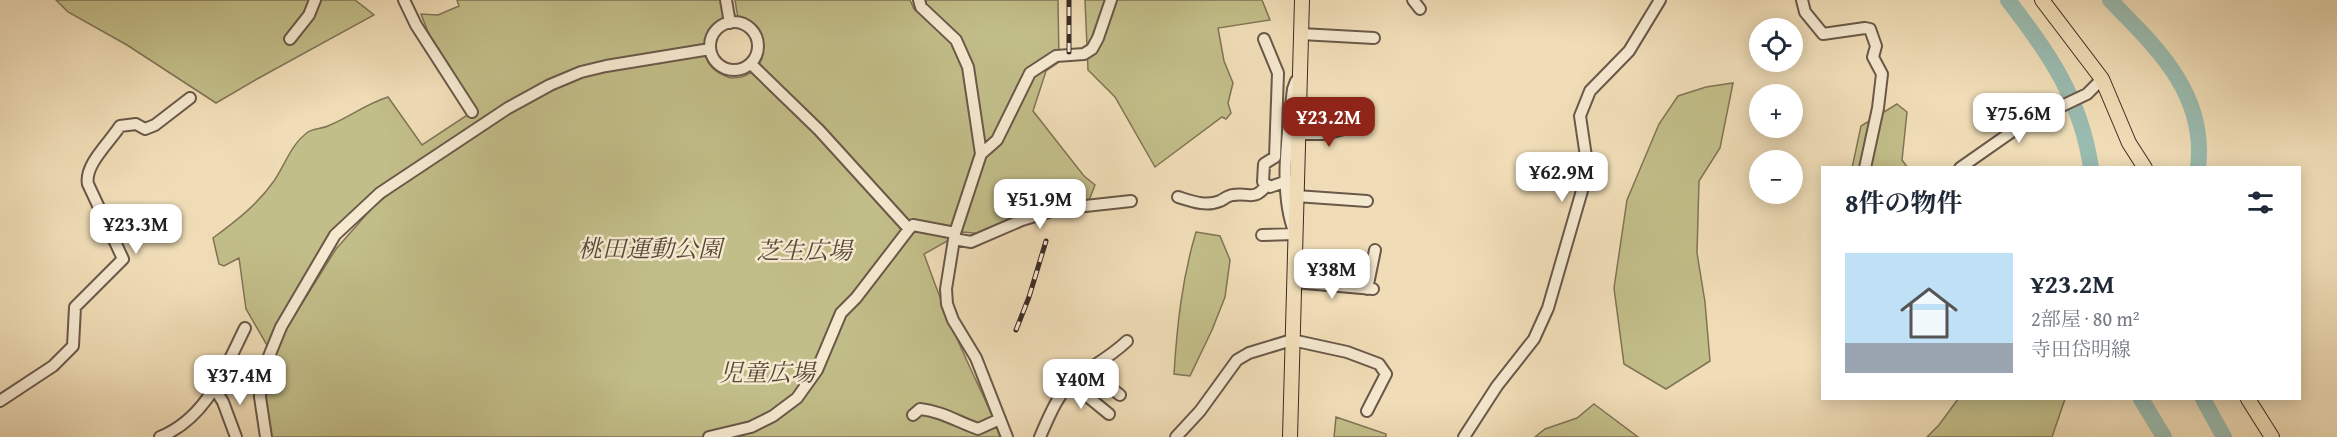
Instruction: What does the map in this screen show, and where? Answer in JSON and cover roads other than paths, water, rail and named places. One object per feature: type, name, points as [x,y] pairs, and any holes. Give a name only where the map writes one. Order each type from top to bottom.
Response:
[{"type":"main road","points":[[1290,437],[1302,0]]},
{"type":"main road","points":[[2042,0],[2102,79],[2130,143],[2144,166]]},
{"type":"main road","points":[[2249,400],[2272,437]]},
{"type":"street","points":[[290,39],[309,15],[315,0]]},
{"type":"street","points":[[404,0],[417,25],[472,112]]},
{"type":"street","points":[[726,0],[730,23]]},
{"type":"street","points":[[919,0],[921,7],[956,40],[968,67],[981,154],[954,236],[946,289],[947,304],[953,320],[976,358],[1007,437]]},
{"type":"street","points":[[981,154],[997,140],[1030,73],[1056,56],[1084,54],[1092,49],[1111,0]]},
{"type":"street","points":[[1464,437],[1497,386],[1534,339],[1548,308],[1588,170],[1580,116],[1590,91],[1629,51],[1660,0]]},
{"type":"street","points":[[1802,0],[1805,12],[1823,34],[1865,28],[1870,29],[1873,36],[1876,46],[1874,57],[1882,74],[1878,108],[1865,166]]},
{"type":"street","points":[[730,23],[745,25],[756,36],[758,51],[751,64],[737,70],[722,67],[712,56],[710,49],[715,32],[730,23]]},
{"type":"street","points":[[1301,34],[1374,38]]},
{"type":"street","points":[[1264,39],[1278,73],[1275,157]]},
{"type":"street","points":[[266,437],[260,397],[261,376],[281,327],[335,235],[380,193],[508,108],[550,85],[581,72],[606,66],[710,49]]},
{"type":"street","points":[[751,64],[819,130],[909,230]]},
{"type":"street","points":[[1262,235],[1295,234],[1290,221],[1287,163],[1293,89],[1300,69]]},
{"type":"street","points":[[1963,166],[2020,126],[2087,94],[2102,79]]},
{"type":"street","points":[[0,401],[53,366],[73,346],[75,307],[123,259],[88,184],[87,179],[91,167],[120,126],[136,123],[145,129],[155,125],[190,98]]},
{"type":"street","points":[[1298,134],[1325,134],[1355,126]]},
{"type":"street","points":[[1275,157],[1287,163]]},
{"type":"street","points":[[1275,157],[1264,164],[1263,182],[1270,187],[1287,181]]},
{"type":"street","points":[[1178,197],[1200,203],[1218,202],[1232,195],[1250,197],[1260,193],[1267,185]]},
{"type":"street","points":[[1296,196],[1367,201]]},
{"type":"street","points":[[709,437],[751,427],[773,416],[797,398],[817,370],[841,313],[856,298],[913,225],[954,236],[970,243],[1022,220],[1058,209],[1131,201]]},
{"type":"street","points":[[1294,282],[1370,289],[1375,250]]},
{"type":"street","points":[[160,437],[182,426],[215,389],[245,328]]},
{"type":"street","points":[[1176,437],[1200,411],[1237,360],[1249,353],[1292,340],[1347,352],[1378,364],[1386,374],[1367,411]]},
{"type":"street","points":[[1040,437],[1056,404],[1071,383],[1113,355],[1127,341]]},
{"type":"street","points":[[1089,370],[1120,395]]},
{"type":"street","points":[[1071,383],[1109,414]]},
{"type":"street","points":[[215,389],[223,402],[236,437]]},
{"type":"street","points":[[913,415],[920,409],[941,412],[962,424],[978,429],[1000,419]]},
{"type":"waterway","points":[[2008,0],[2050,58],[2071,98],[2080,120],[2091,166]]},
{"type":"waterway","points":[[2110,0],[2161,55],[2187,95],[2195,117],[2199,142],[2198,166]]},
{"type":"waterway","points":[[2142,400],[2164,437]]},
{"type":"waterway","points":[[2204,400],[2224,437]]},
{"type":"railway","points":[[1069,0],[1069,52]]},
{"type":"railway","points":[[1016,330],[1046,241]]},
{"type":"park label","name":"桃田運動公園","points":[[650,249]]},
{"type":"park label","name":"芝生広場","points":[[804,251]]},
{"type":"park label","name":"児童広場","points":[[767,373]]}]
